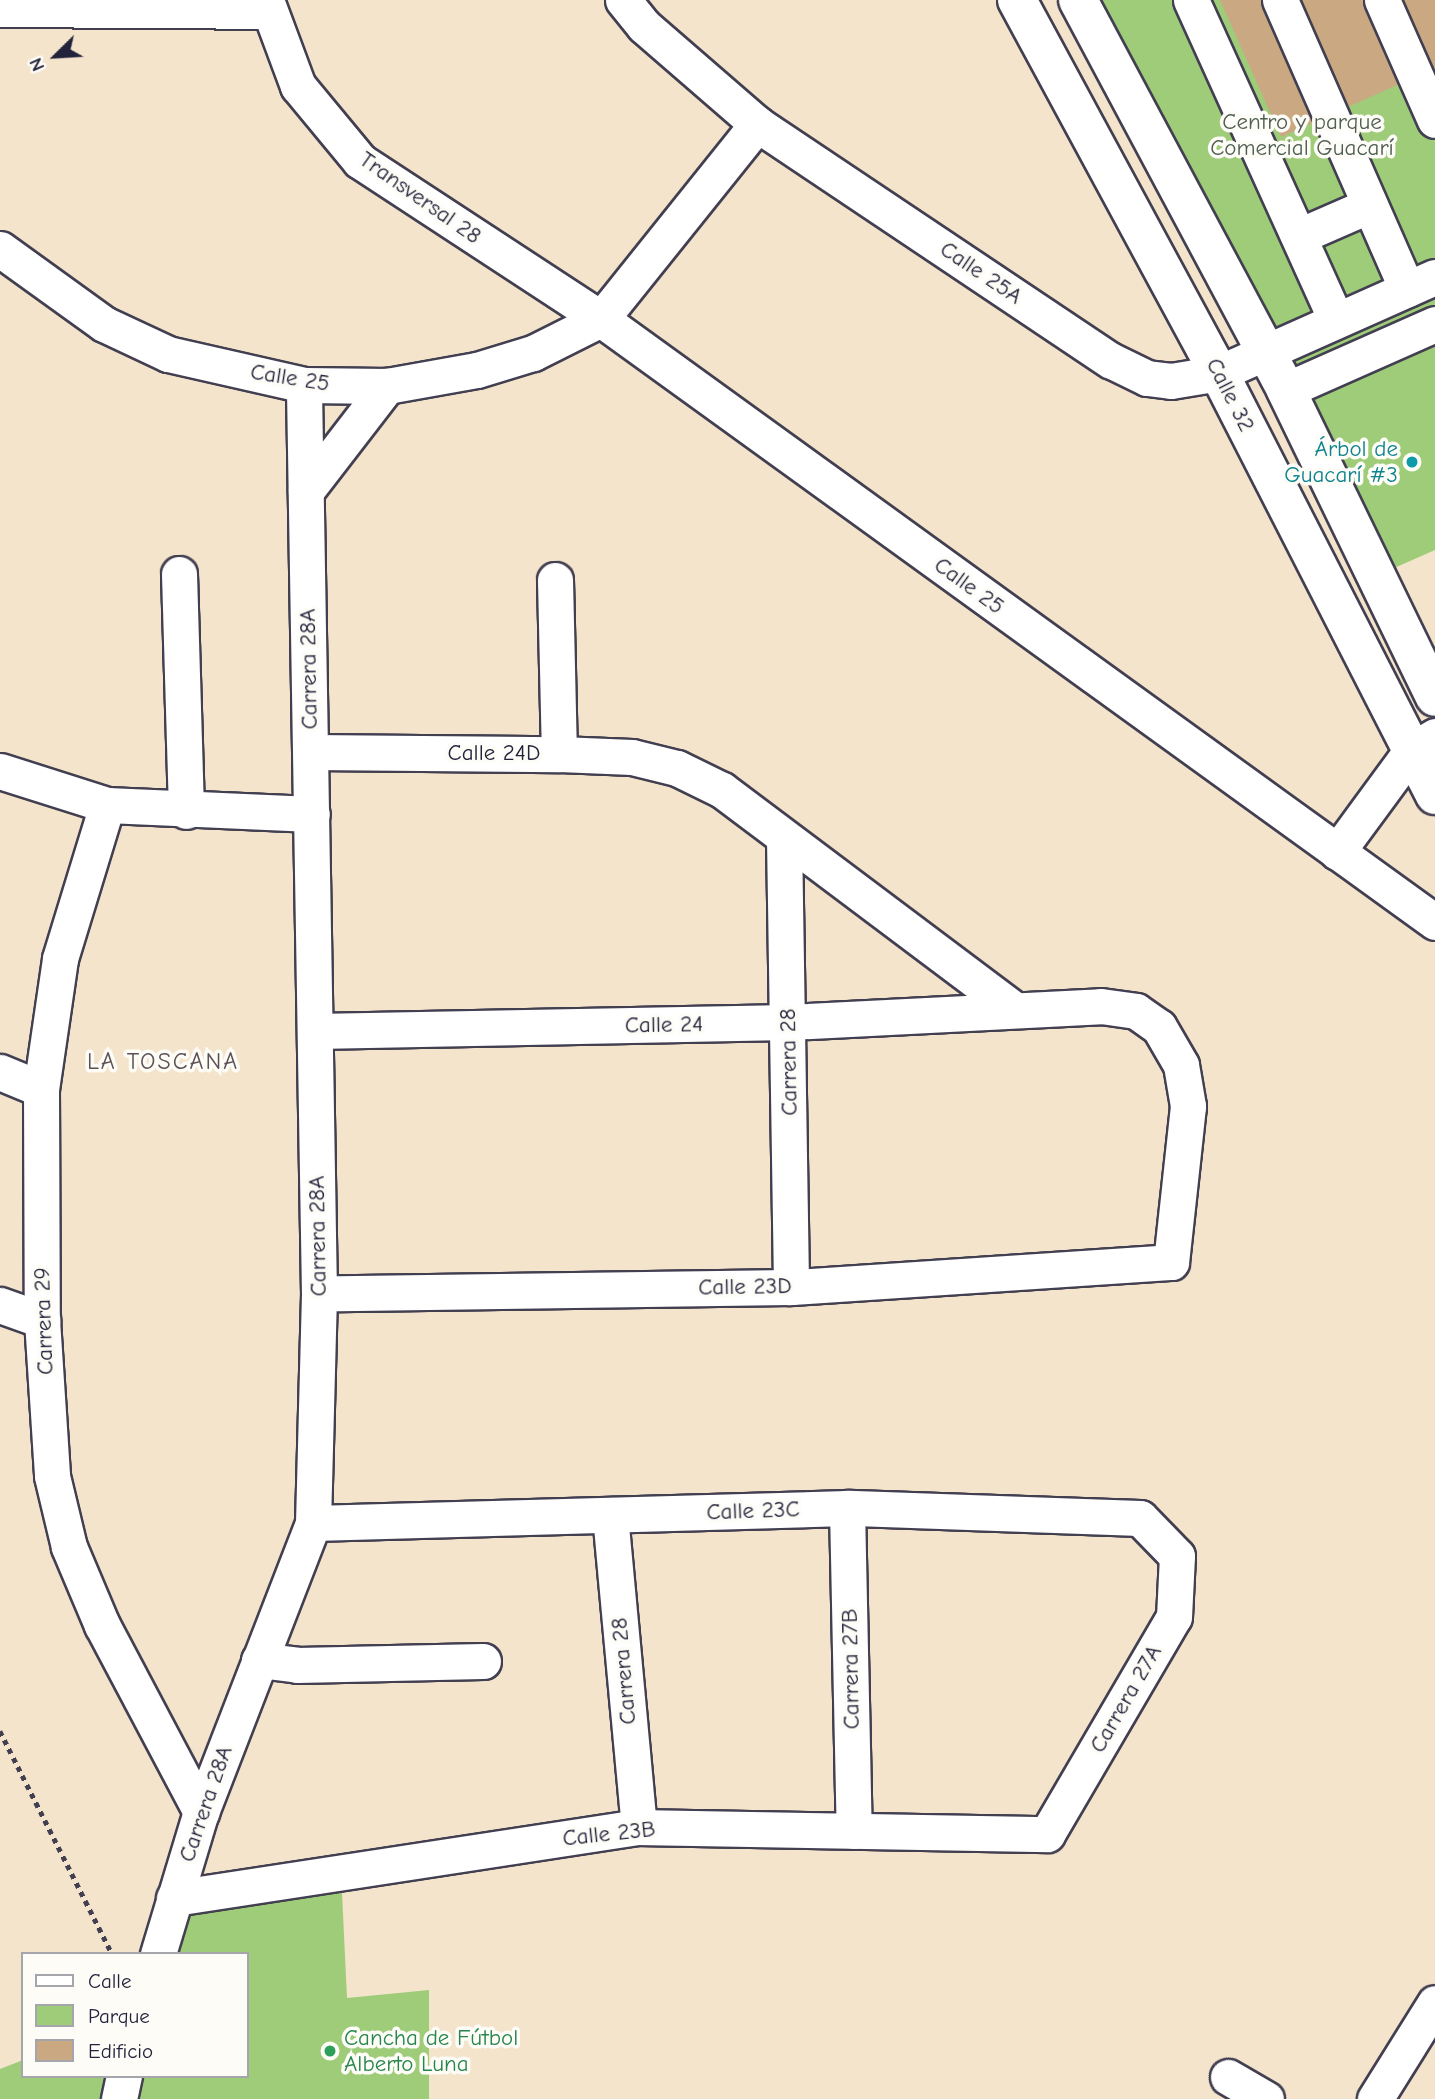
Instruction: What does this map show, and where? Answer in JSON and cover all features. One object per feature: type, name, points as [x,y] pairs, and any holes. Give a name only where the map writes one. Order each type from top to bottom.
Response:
[{"type":"main road","name":"Calle 32","points":[[1017,0],[1423,743],[1435,795]]},
{"type":"main road","points":[[1078,0],[1286,390],[1435,697]]},
{"type":"street","name":"Calle 25A","points":[[623,0],[644,26],[757,124],[1110,360],[1159,380],[1219,373],[1421,283]]},
{"type":"street","points":[[1191,0],[1336,320]]},
{"type":"street","points":[[1280,0],[1370,205],[1421,283]]},
{"type":"street","points":[[1382,0],[1435,120]]},
{"type":"street","points":[[0,9],[266,6]]},
{"type":"street","name":"Transversal 28","points":[[266,6],[298,86],[360,161],[601,319]]},
{"type":"street","name":"Calle 25","points":[[0,249],[104,324],[168,354],[304,385],[387,386],[477,370],[533,353],[601,319],[757,124]]},
{"type":"street","points":[[1299,236],[1370,205]]},
{"type":"street","name":"Calle 25","points":[[601,319],[1435,922]]},
{"type":"street","points":[[1286,390],[1435,324]]},
{"type":"street","name":"Carrera 28A","points":[[159,1952],[201,1812],[313,1522],[319,1294],[304,385]]},
{"type":"street","points":[[306,491],[387,386]]},
{"type":"street","points":[[179,574],[186,811]]},
{"type":"street","points":[[555,580],[559,754]]},
{"type":"street","points":[[1337,852],[1423,743]]},
{"type":"street","name":"Calle 24D","points":[[311,752],[632,757],[677,768],[722,790],[1014,1009]]},
{"type":"street","points":[[0,771],[107,805],[186,811],[312,814]]},
{"type":"street","name":"Carrera 29","points":[[107,805],[60,960],[41,1089],[43,1320],[51,1476],[69,1546],[102,1625],[201,1812]]},
{"type":"street","name":"Carrera 28","points":[[784,838],[789,1022],[791,1287]]},
{"type":"street","name":"Calle 24","points":[[315,1031],[789,1022],[1101,1006],[1136,1011],[1159,1027],[1181,1065],[1188,1106],[1171,1262]]},
{"type":"street","points":[[0,1072],[41,1089]]},
{"type":"street","name":"Calle 23D","points":[[319,1294],[791,1287],[1171,1262]]},
{"type":"street","points":[[0,1305],[43,1320]]},
{"type":"street","name":"Calle 23C","points":[[313,1522],[847,1507],[1140,1518],[1177,1556]]},
{"type":"street","name":"Carrera 27B","points":[[847,1507],[854,1831]]},
{"type":"street","name":"Carrera 28","points":[[610,1515],[639,1827]]},
{"type":"street","name":"Carrera 27A","points":[[1047,1834],[1174,1617],[1177,1556]]},
{"type":"street","points":[[259,1660],[297,1665],[482,1661]]},
{"type":"street","name":"Calle 23B","points":[[174,1898],[639,1827],[1047,1834]]},
{"type":"street","points":[[1375,2099],[1435,2003]]},
{"type":"street","points":[[1228,2077],[1266,2099]]},
{"type":"street","points":[[119,2099],[124,2078]]},
{"type":"path","points":[[0,1731],[111,1952]]},
{"type":"green space","name":"Centro y parque Comercial Guacarí","points":[[1078,0],[1435,0],[1435,550],[1376,576]]},
{"type":"green space","points":[[341,1872],[347,1998],[429,1990],[429,2099],[0,2099],[0,2069],[21,2061],[21,2078],[248,2078],[248,1952],[159,1952],[174,1898]]},
{"type":"building","points":[[1220,0],[1435,0],[1435,68],[1281,137]]},
{"type":"place","name":"Árbol de Guacarí #3","points":[[1412,462]]},
{"type":"place","name":"Cancha de Fútbol Alberto Luna","points":[[330,2051]]},
{"type":"district","name":"LA TOSCANA","points":[[163,1062]]}]
